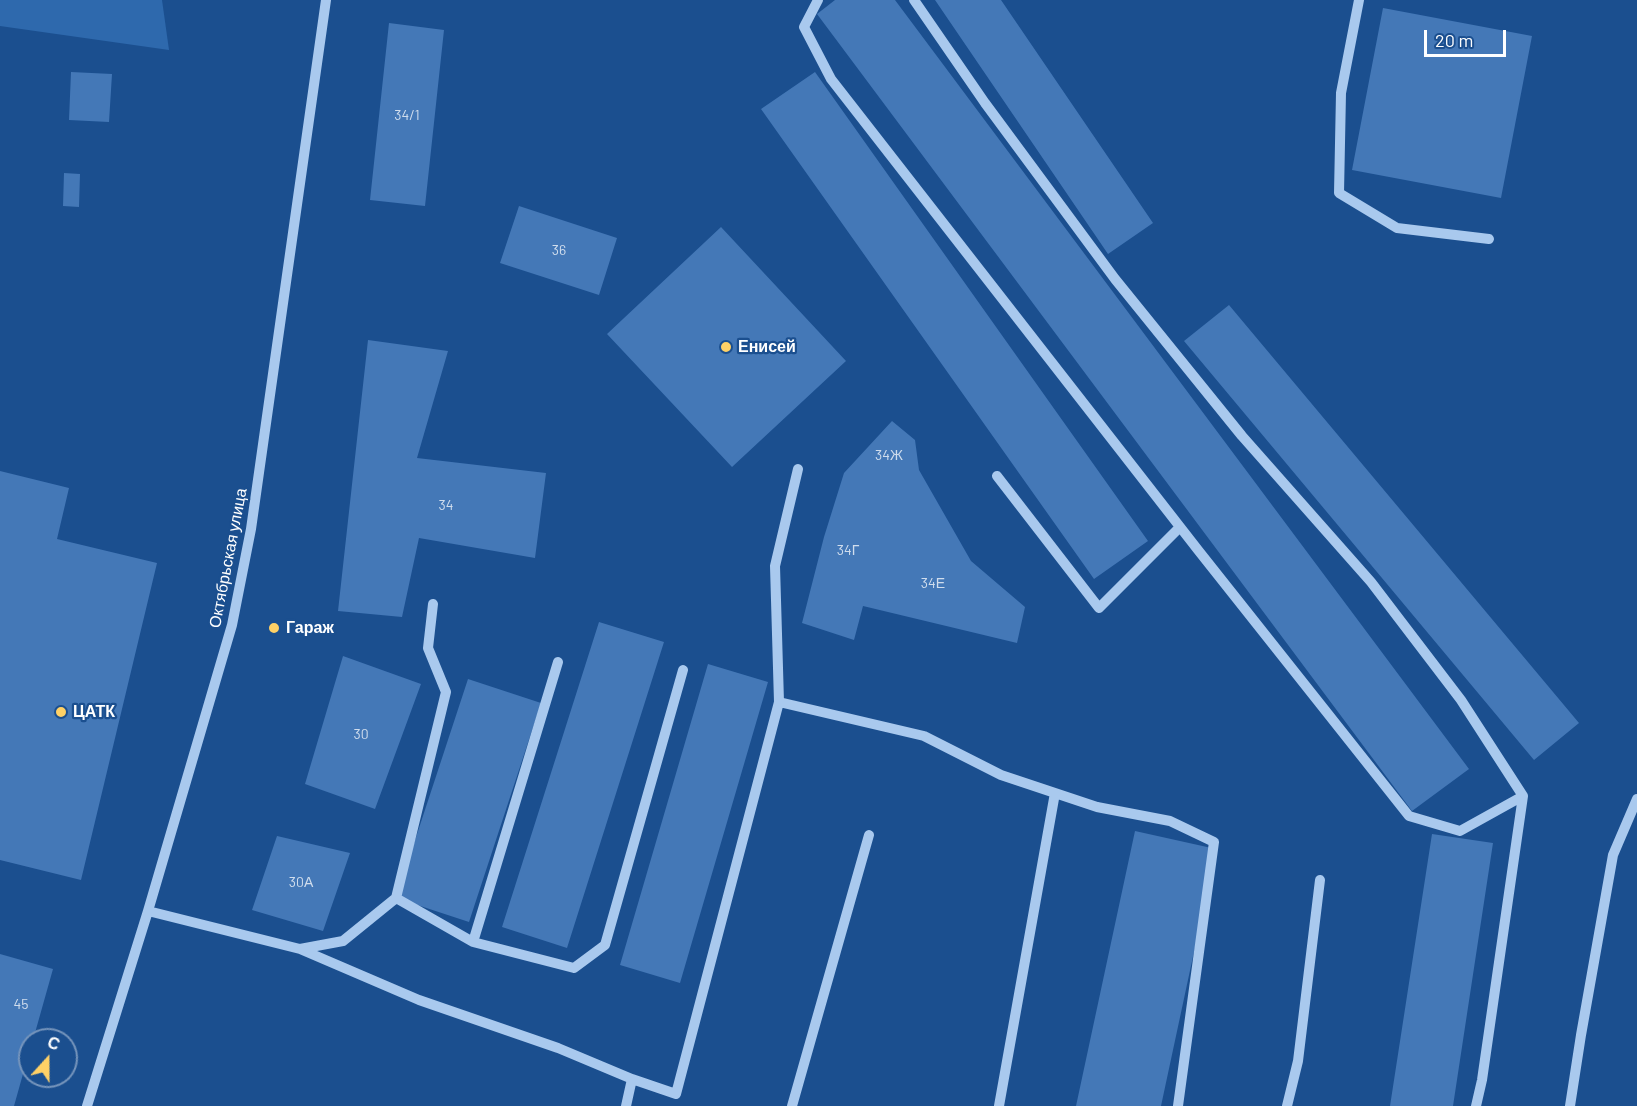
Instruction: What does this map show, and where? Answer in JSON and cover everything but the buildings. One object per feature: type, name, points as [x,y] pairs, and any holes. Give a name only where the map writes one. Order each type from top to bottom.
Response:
[{"type":"street","name":"Октябрьская улица","points":[[87,1106],[148,911],[232,625],[251,529],[326,0]]},
{"type":"street","points":[[818,0],[804,27],[831,79],[1180,527],[1409,816],[1460,831],[1523,796]]},
{"type":"street","points":[[914,0],[985,104],[1114,279],[1242,436],[1371,582],[1461,700],[1523,796],[1482,1080],[1476,1106]]},
{"type":"street","points":[[1359,0],[1341,93],[1339,194],[1397,228],[1489,239]]},
{"type":"street","points":[[148,911],[300,949],[419,1000],[558,1048],[632,1079],[676,1094],[779,702],[775,566],[798,469]]},
{"type":"street","points":[[997,476],[1099,608],[1180,527]]},
{"type":"street","points":[[300,949],[343,941],[396,898],[446,692],[428,648],[433,604]]},
{"type":"street","points":[[473,942],[558,662]]},
{"type":"street","points":[[396,898],[473,942],[574,968],[605,945],[683,670]]},
{"type":"street","points":[[779,702],[924,736],[1000,775],[1097,807],[1170,820],[1214,842],[1178,1106]]},
{"type":"street","points":[[999,1106],[1055,793]]},
{"type":"street","points":[[1570,1106],[1613,855],[1637,799]]},
{"type":"street","points":[[792,1106],[869,835]]},
{"type":"street","points":[[1287,1106],[1298,1061],[1320,880]]},
{"type":"street","points":[[626,1106],[632,1079]]},
{"type":"shaded area","points":[[0,0],[162,0],[169,50],[0,26]]},
{"type":"place","name":"Енисей","points":[[726,347]]},
{"type":"place","name":"Гараж","points":[[274,628]]},
{"type":"place","name":"ЦАТК","points":[[61,712]]}]
